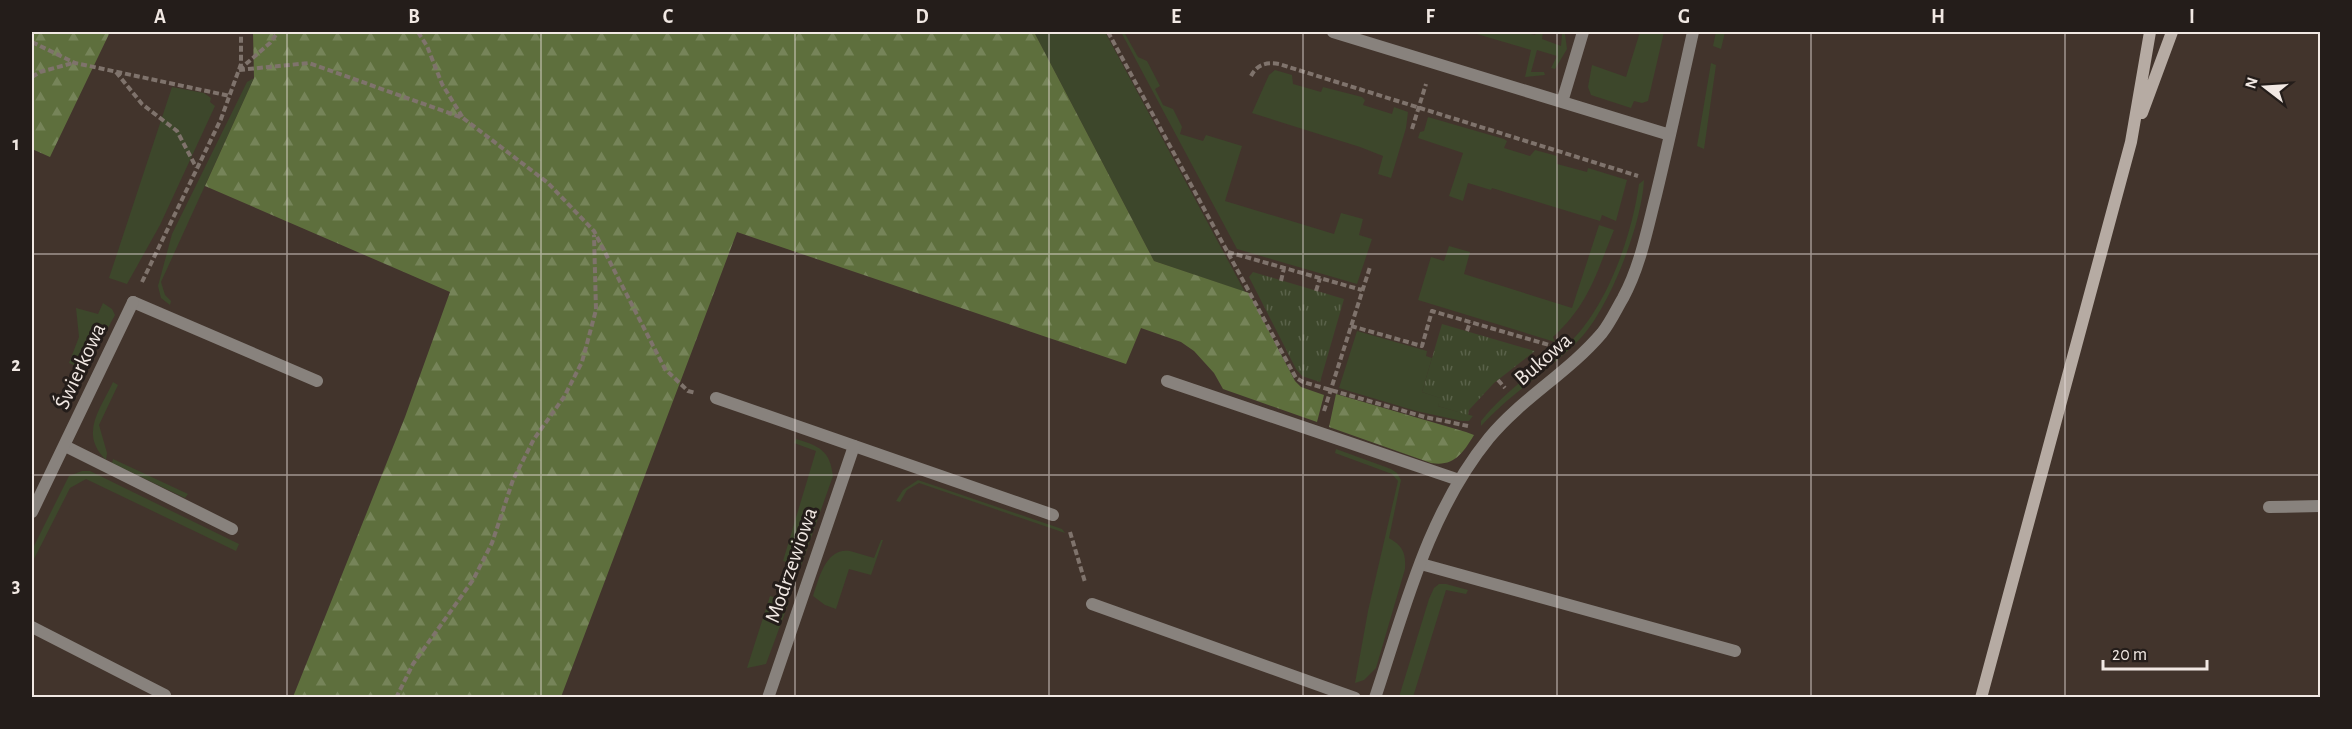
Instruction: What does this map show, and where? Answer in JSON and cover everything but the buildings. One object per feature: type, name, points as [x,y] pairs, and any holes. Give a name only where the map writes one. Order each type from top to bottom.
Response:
[{"type":"main road","points":[[1981,698],[2131,142],[2150,32]]},
{"type":"main road","points":[[2131,142],[2172,32]]},
{"type":"street","points":[[1333,32],[1670,135]]},
{"type":"street","points":[[1562,102],[1583,32]]},
{"type":"street","name":"Bukowa","points":[[1375,698],[1420,564],[1441,512],[1459,480],[1490,437],[1514,412],[1565,370],[1604,331],[1624,296],[1641,254],[1693,32]]},
{"type":"street","points":[[133,302],[317,381]]},
{"type":"street","name":"Świerkowa","points":[[32,512],[133,302]]},
{"type":"street","points":[[1167,381],[1459,480]]},
{"type":"street","points":[[716,398],[1053,515]]},
{"type":"street","points":[[65,446],[232,529]]},
{"type":"street","name":"Modrzewiowa","points":[[768,698],[854,446]]},
{"type":"street","points":[[2269,507],[2320,506]]},
{"type":"street","points":[[1420,564],[1735,651]]},
{"type":"street","points":[[1092,603],[1355,698]]},
{"type":"street","points":[[32,627],[165,695]]},
{"type":"path","points":[[133,302],[221,119],[239,70],[241,32]]},
{"type":"path","points":[[239,70],[270,43],[278,32]]},
{"type":"path","points":[[418,32],[427,46],[442,84],[463,118]]},
{"type":"path","points":[[1108,32],[1296,378],[1303,382],[1425,417],[1470,427],[1473,424]]},
{"type":"path","points":[[32,42],[75,63],[230,96]]},
{"type":"path","points":[[1412,129],[1433,62]]},
{"type":"path","points":[[32,77],[40,72],[75,63]]},
{"type":"path","points":[[239,70],[309,63],[463,118],[548,183],[594,231],[665,369],[688,391],[716,398]]},
{"type":"path","points":[[1251,76],[1254,70],[1262,64],[1279,64],[1639,176]]},
{"type":"path","points":[[116,72],[142,104],[177,131],[196,168]]},
{"type":"path","points":[[1636,182],[1641,169]]},
{"type":"path","points":[[396,698],[413,664],[473,580],[492,543],[513,480],[534,439],[564,397],[582,362],[596,310],[594,231]]},
{"type":"path","points":[[1227,252],[1362,290]]},
{"type":"path","points":[[1317,432],[1370,267]]},
{"type":"path","points":[[1281,281],[1284,268]]},
{"type":"path","points":[[1316,291],[1320,278]]},
{"type":"path","points":[[1351,326],[1422,345],[1432,311],[1557,347],[1550,353]]},
{"type":"path","points":[[1467,331],[1470,322]]},
{"type":"path","points":[[1498,380],[1506,388]]},
{"type":"path","points":[[1501,393],[1513,382]]},
{"type":"path","points":[[1053,515],[1068,526],[1092,603]]},
{"type":"green space","points":[[32,32],[110,32],[50,157],[32,149]]},
{"type":"green space","points":[[253,32],[1034,32],[1154,261],[1249,293],[1295,381],[1301,387],[1324,395],[1317,422],[1223,389],[1214,373],[1194,351],[1181,342],[1141,328],[1126,364],[737,232],[561,697],[293,697],[405,417],[450,292],[205,186],[254,78]]},
{"type":"green space","points":[[1034,32],[1105,32],[1245,292],[1154,261]]},
{"type":"green space","points":[[1121,32],[1124,32],[1138,57],[1147,61],[1160,86],[1155,89],[1163,105],[1173,109],[1182,127],[1180,134],[1203,141],[1206,135],[1242,146],[1225,201],[1334,234],[1341,213],[1363,219],[1359,235],[1372,239],[1357,284],[1237,249]]},
{"type":"green space","points":[[1470,32],[1522,32],[1535,35],[1537,32],[1543,32],[1542,39],[1561,46],[1562,34],[1565,34],[1567,49],[1555,69],[1551,68],[1557,56],[1537,50],[1531,72],[1544,72],[1545,75],[1525,77],[1531,50]]},
{"type":"green space","points":[[1640,32],[1664,32],[1648,101],[1642,103],[1634,101],[1631,108],[1591,95],[1588,87],[1592,65],[1626,77]]},
{"type":"green space","points":[[1716,32],[1725,32],[1721,49],[1713,46]]},
{"type":"green space","points":[[1711,63],[1716,65],[1704,149],[1697,146]]},
{"type":"green space","points":[[1275,70],[1292,75],[1293,84],[1321,92],[1323,87],[1362,97],[1365,100],[1363,105],[1392,114],[1394,107],[1408,112],[1406,128],[1391,178],[1378,174],[1383,156],[1252,113],[1269,75]]},
{"type":"green space","points":[[254,78],[161,282],[165,295],[171,301],[170,305],[161,298],[158,286],[172,234],[247,82]]},
{"type":"green space","points":[[172,87],[204,93],[211,98],[210,102],[215,106],[160,225],[127,284],[109,278]]},
{"type":"green space","points":[[1428,117],[1504,139],[1507,141],[1504,148],[1530,156],[1535,150],[1557,156],[1557,164],[1587,172],[1588,168],[1627,180],[1616,221],[1602,215],[1600,221],[1492,188],[1491,190],[1468,183],[1463,201],[1449,196],[1463,153],[1418,138],[1420,132],[1424,131]]},
{"type":"green space","points":[[1644,180],[1637,219],[1622,265],[1590,327],[1566,352],[1481,426],[1481,421],[1490,410],[1567,345],[1594,312],[1615,271],[1630,226],[1639,184]]},
{"type":"green space","points":[[1599,225],[1614,230],[1590,288],[1575,313],[1553,337],[1555,342],[1418,300],[1431,257],[1444,261],[1449,246],[1470,252],[1464,274],[1572,308]]},
{"type":"green space","points":[[1253,272],[1344,299],[1320,382],[1302,376],[1296,369],[1249,277]]},
{"type":"green space","points":[[103,303],[112,309],[115,315],[85,370],[69,363],[79,337],[76,308],[98,314]]},
{"type":"green space","points":[[1442,324],[1535,351],[1494,383],[1469,410],[1468,415],[1438,406],[1440,398],[1422,392]]},
{"type":"green space","points":[[1357,331],[1427,351],[1426,356],[1432,358],[1422,392],[1441,398],[1438,406],[1473,416],[1469,421],[1462,421],[1416,411],[1339,388]]},
{"type":"green space","points":[[113,382],[118,385],[99,425],[107,453],[106,460],[98,450],[93,431],[98,412]]},
{"type":"green space","points":[[1336,394],[1474,435],[1462,453],[1452,461],[1431,463],[1329,427]]},
{"type":"green space","points":[[796,439],[822,450],[829,460],[833,476],[801,566],[783,561],[816,451],[794,443]]},
{"type":"green space","points":[[1336,449],[1391,469],[1401,480],[1389,538],[1403,551],[1405,569],[1376,668],[1364,680],[1355,683],[1368,611],[1398,481],[1392,474],[1335,453]]},
{"type":"green space","points":[[113,459],[188,494],[185,498],[112,463]]},
{"type":"green space","points":[[82,471],[90,471],[239,544],[236,551],[86,479],[70,488],[32,563],[32,550],[69,476]]},
{"type":"green space","points":[[918,480],[1062,529],[1065,533],[919,483],[907,490],[900,502],[896,501],[903,490]]},
{"type":"green space","points":[[883,540],[871,575],[849,569],[836,609],[825,605],[813,596],[825,565],[835,554],[850,551],[874,558]]},
{"type":"green space","points":[[1439,584],[1468,590],[1466,594],[1446,590],[1413,697],[1399,697],[1429,599],[1434,588]]},
{"type":"green space","points":[[770,596],[789,602],[766,664],[747,668]]}]
